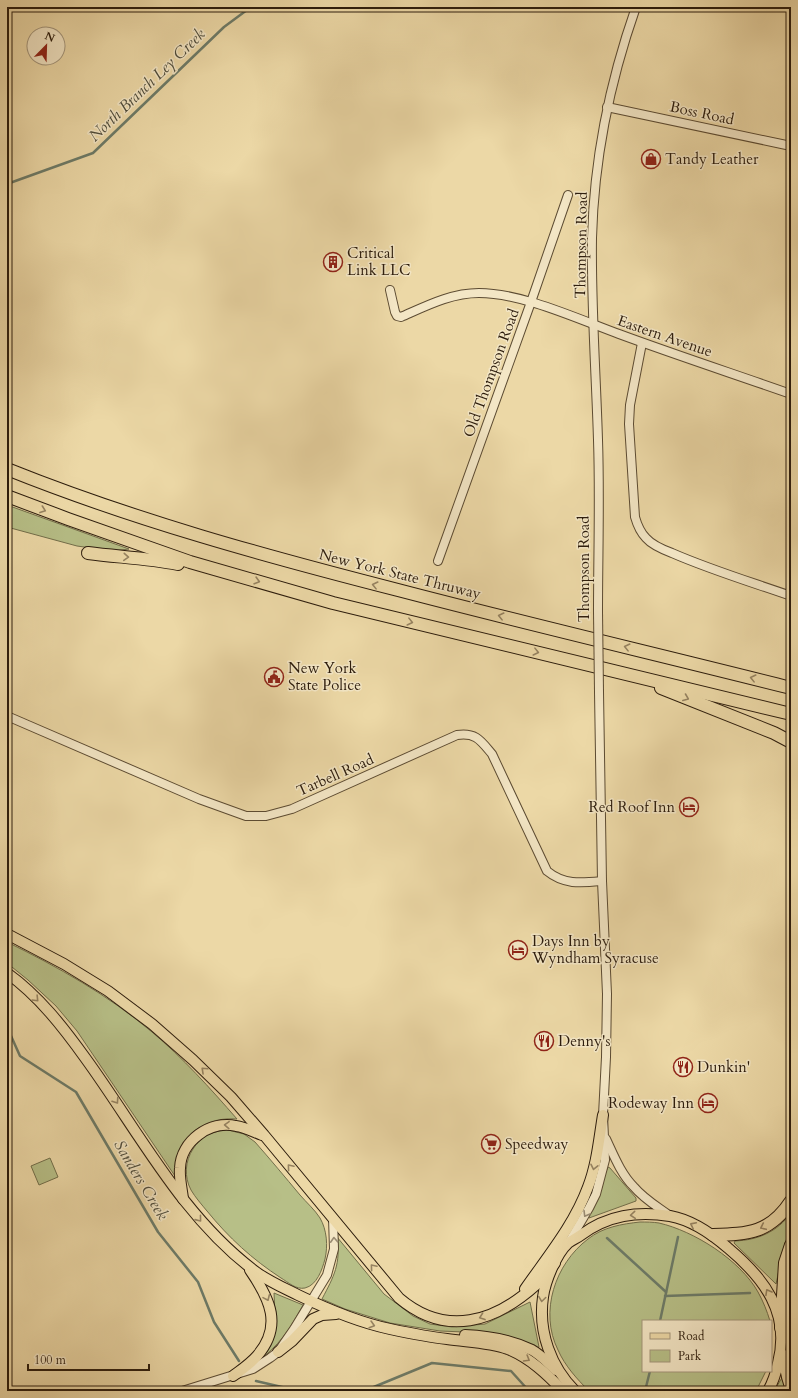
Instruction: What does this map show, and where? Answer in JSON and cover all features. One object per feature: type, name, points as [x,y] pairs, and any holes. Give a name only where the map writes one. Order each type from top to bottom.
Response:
[{"type":"highway","name":"New York State Thruway","points":[[7,470],[113,509],[279,560],[442,602],[791,688]]},
{"type":"highway","points":[[7,496],[90,527],[220,571],[332,603],[791,714]]},
{"type":"highway","points":[[88,552],[118,557],[148,559],[220,571]]},
{"type":"highway","points":[[624,674],[774,733],[791,742]]},
{"type":"highway","points":[[714,1235],[744,1233],[764,1227],[780,1217],[791,1201]]},
{"type":"highway","points":[[786,1332],[785,1263],[791,1246]]},
{"type":"highway","points":[[786,1332],[791,1291]]},
{"type":"main road","points":[[7,934],[64,964],[134,1009],[215,1081],[264,1135],[399,1298],[417,1311],[433,1317],[456,1322],[476,1320],[489,1315],[517,1300],[538,1283],[555,1263]]},
{"type":"main road","points":[[7,973],[28,990],[61,1025],[105,1085],[184,1200],[208,1230],[226,1248],[247,1265],[264,1277],[311,1301],[337,1313],[373,1325],[408,1333],[489,1344],[509,1349],[527,1358],[563,1391]]},
{"type":"main road","points":[[517,1300],[564,1234],[583,1200],[593,1172],[603,1115]]},
{"type":"main road","points":[[184,1200],[180,1167],[184,1153],[195,1137],[211,1127],[222,1124],[236,1126],[264,1135]]},
{"type":"main road","points":[[560,1374],[546,1344],[543,1331],[541,1307],[544,1287],[555,1263],[567,1244],[604,1221],[630,1215],[647,1214],[671,1216],[689,1222],[714,1235],[739,1257],[756,1274],[763,1284],[774,1303],[786,1332],[781,1346],[775,1377],[768,1391]]},
{"type":"main road","points":[[233,1376],[256,1357],[270,1334],[272,1315],[270,1305],[262,1287],[247,1265]]},
{"type":"main road","points":[[278,1352],[292,1341],[313,1320],[322,1315],[337,1313]]},
{"type":"main road","points":[[408,1333],[484,1336],[512,1342],[532,1350],[543,1358],[575,1391]]},
{"type":"main road","points":[[781,1346],[791,1390]]},
{"type":"street","name":"Thompson Road","points":[[567,1244],[596,1194],[605,1160],[603,1115],[606,1057],[606,994],[602,881],[598,612],[598,443],[594,325],[593,231],[602,133],[618,62],[636,7]]},
{"type":"street","name":"Boss Road","points":[[607,107],[791,146]]},
{"type":"street","name":"Old Thompson Road","points":[[438,561],[568,195]]},
{"type":"street","name":"Eastern Avenue","points":[[390,290],[395,312],[397,316],[401,317],[440,300],[479,293],[500,295],[531,302],[642,343],[791,394]]},
{"type":"street","points":[[642,343],[630,405],[629,424],[635,516],[639,528],[645,538],[664,550],[688,560],[791,596]]},
{"type":"street","name":"Tarbell Road","points":[[7,716],[200,799],[246,816],[266,816],[292,809],[457,735],[470,735],[478,738],[492,754],[547,871],[555,878],[565,882],[602,881]]},
{"type":"street","name":"Thompson Road","points":[[605,1137],[620,1168],[633,1187],[671,1216]]},
{"type":"street","points":[[182,1391],[253,1369],[278,1352],[327,1276],[334,1249],[333,1218]]},
{"type":"green space","points":[[7,505],[129,549],[113,551],[77,546],[7,527]]},
{"type":"green space","points":[[7,942],[82,982],[118,1006],[152,1032],[185,1063],[237,1119],[218,1120],[200,1127],[193,1132],[182,1147],[177,1161],[175,1176],[77,1031],[56,1006],[7,963]]},
{"type":"green space","points":[[228,1130],[244,1134],[255,1142],[320,1218],[327,1243],[326,1254],[322,1268],[313,1284],[305,1288],[298,1288],[270,1271],[241,1248],[215,1221],[191,1190],[187,1180],[186,1169],[190,1154],[196,1144],[212,1133]]},
{"type":"green space","points":[[50,1158],[58,1177],[39,1185],[31,1166]]},
{"type":"green space","points":[[608,1167],[636,1198],[636,1201],[589,1218],[588,1215]]},
{"type":"green space","points":[[791,1213],[791,1228],[785,1243],[776,1284],[734,1243],[735,1241],[751,1239],[766,1234],[786,1220]]},
{"type":"green space","points":[[640,1222],[659,1223],[687,1233],[715,1248],[728,1258],[750,1280],[765,1306],[770,1320],[642,1320],[642,1372],[766,1372],[756,1391],[589,1391],[568,1367],[558,1350],[552,1335],[550,1320],[550,1305],[559,1275],[576,1249],[588,1239],[600,1232],[626,1224]]},
{"type":"green space","points":[[337,1237],[384,1294],[413,1316],[430,1324],[452,1327],[485,1324],[530,1302],[539,1347],[536,1349],[464,1332],[440,1331],[390,1323],[345,1309],[322,1299],[336,1270],[338,1255]]},
{"type":"green space","points":[[274,1293],[303,1305],[278,1343],[257,1362],[275,1315]]},
{"type":"green space","points":[[783,1376],[788,1391],[774,1391]]},
{"type":"waterway","name":"North Branch Ley Creek","points":[[7,184],[93,153],[224,27],[251,7]]},
{"type":"waterway","name":"Sanders Creek","points":[[7,1027],[20,1056],[76,1092],[158,1232],[198,1282],[214,1322],[239,1361]]},
{"type":"waterway","points":[[660,1320],[678,1237]]},
{"type":"waterway","points":[[607,1238],[666,1292]]},
{"type":"waterway","points":[[665,1296],[750,1293]]},
{"type":"waterway","name":"Sanders Creek","points":[[364,1391],[432,1363],[511,1371],[529,1391]]},
{"type":"waterway","points":[[645,1391],[650,1372]]},
{"type":"waterway","name":"Sanders Creek","points":[[256,1381],[299,1391]]},
{"type":"place","name":"Tandy Leather","points":[[651,159]]},
{"type":"place","name":"Critical Link LLC","points":[[333,262]]},
{"type":"place","name":"New York State Police","points":[[274,677]]},
{"type":"place","name":"Red Roof Inn","points":[[689,807]]},
{"type":"place","name":"Days Inn by Wyndham Syracuse","points":[[518,950]]},
{"type":"place","name":"Denny's","points":[[544,1041]]},
{"type":"place","name":"Dunkin'","points":[[683,1067]]},
{"type":"place","name":"Rodeway Inn","points":[[708,1103]]},
{"type":"place","name":"Speedway","points":[[491,1144]]}]
